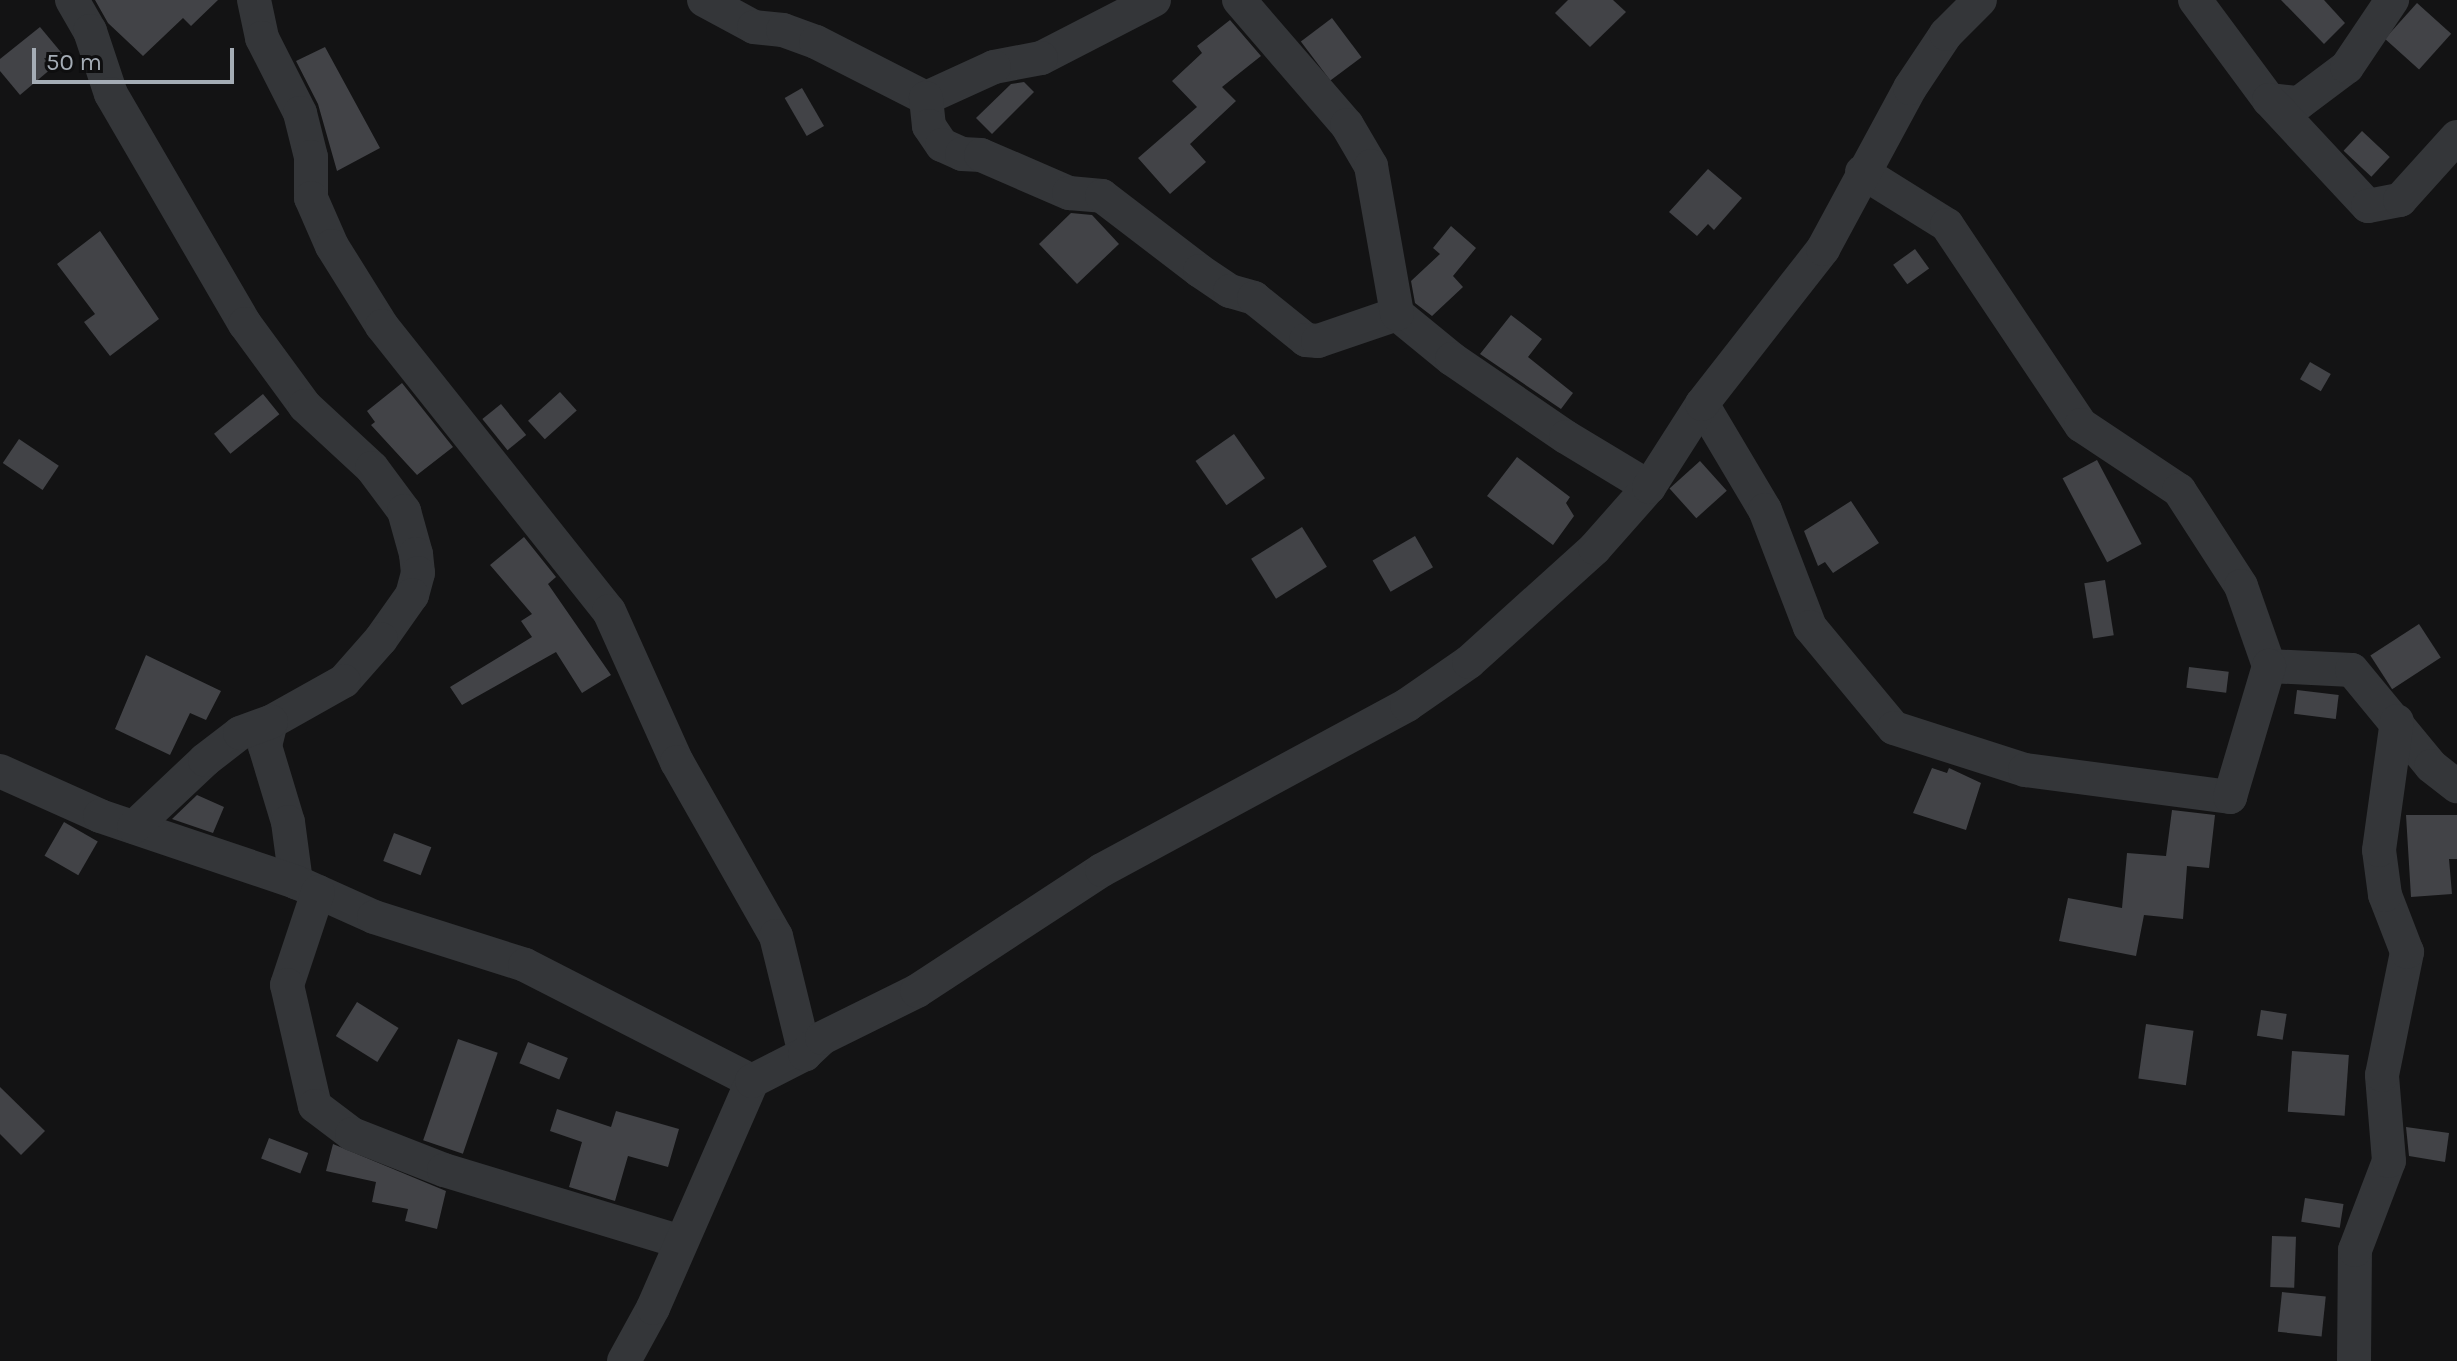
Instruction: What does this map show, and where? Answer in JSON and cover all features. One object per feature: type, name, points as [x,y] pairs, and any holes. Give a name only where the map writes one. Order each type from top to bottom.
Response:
[{"type":"street","points":[[72,0],[90,31],[111,94],[245,324],[305,406],[372,468],[404,511],[418,573],[412,595],[381,639],[344,681],[271,722],[240,733],[205,760],[134,827]]},
{"type":"street","points":[[254,0],[262,38],[300,113],[311,157],[311,198],[332,246],[382,326],[609,611],[677,762],[776,936],[805,1054]]},
{"type":"street","points":[[704,0],[754,27],[783,30],[816,42],[926,98]]},
{"type":"street","points":[[926,98],[994,67],[1041,58],[1154,0]]},
{"type":"street","points":[[1239,0],[1347,125],[1371,166],[1397,314],[1566,437],[1649,487]]},
{"type":"street","points":[[624,1361],[752,1081],[805,1054],[822,1038],[917,991],[1102,870],[1407,705],[1469,662],[1595,548],[1649,487],[1702,404],[1823,249],[1862,172],[1946,34],[1980,0]]},
{"type":"street","points":[[2195,0],[2269,100],[2368,206],[2400,200],[2457,137]]},
{"type":"street","points":[[2269,100],[2299,103],[2347,67],[2392,0]]},
{"type":"street","points":[[926,98],[929,126],[942,145],[981,155],[1069,193],[1102,196],[1200,271],[1230,291],[1254,298],[1306,340],[1318,341],[1397,314]]},
{"type":"street","points":[[1702,404],[1765,510],[1810,627],[1894,728],[2025,770],[2230,797],[2269,666],[2241,586],[2179,490],[2081,425],[1947,225],[1862,172]]},
{"type":"street","points":[[2269,666],[2352,670],[2431,766],[2457,786]]},
{"type":"street","points":[[2354,1361],[2355,1250],[2389,1161],[2382,1075],[2407,952],[2385,895],[2379,850],[2397,721]]},
{"type":"street","points":[[271,722],[265,746],[307,887],[287,985],[315,1106],[352,1134],[444,1170],[681,1242]]},
{"type":"street","points":[[0,771],[134,827],[307,887],[374,917],[525,965],[752,1081]]},
{"type":"building","points":[[95,0],[218,0],[191,26],[183,18],[143,56],[108,23]]},
{"type":"building","points":[[1568,0],[1613,0],[1626,12],[1590,47],[1555,13]]},
{"type":"building","points":[[2281,0],[2324,0],[2345,23],[2324,44]]},
{"type":"building","points":[[2417,3],[2451,34],[2419,69],[2385,39]]},
{"type":"building","points":[[1332,18],[1361,57],[1330,81],[1301,41]]},
{"type":"building","points":[[1230,20],[1261,56],[1222,87],[1236,101],[1190,144],[1206,162],[1170,194],[1138,158],[1197,107],[1172,81],[1202,53],[1197,46]]},
{"type":"building","points":[[40,27],[65,57],[20,95],[0,71],[0,59]]},
{"type":"building","points":[[325,47],[380,148],[337,171],[318,104],[296,61]]},
{"type":"building","points":[[1024,82],[1034,92],[992,134],[976,118],[1011,84]]},
{"type":"building","points":[[802,88],[824,126],[807,136],[785,98]]},
{"type":"building","points":[[2362,131],[2390,157],[2371,177],[2344,151]]},
{"type":"building","points":[[1708,169],[1742,198],[1714,230],[1708,224],[1697,236],[1669,212]]},
{"type":"building","points":[[1071,213],[1092,215],[1119,244],[1077,284],[1039,244]]},
{"type":"building","points":[[1451,226],[1476,248],[1453,276],[1463,287],[1432,316],[1415,303],[1411,281],[1440,254],[1433,248]]},
{"type":"building","points":[[100,231],[159,319],[110,356],[84,322],[95,314],[57,264]]},
{"type":"building","points":[[1915,249],[1929,268],[1907,284],[1893,265]]},
{"type":"building","points":[[1511,315],[1542,339],[1528,357],[1573,393],[1561,409],[1480,354]]},
{"type":"building","points":[[2310,362],[2331,374],[2321,391],[2300,379]]},
{"type":"building","points":[[402,383],[453,447],[417,475],[371,425],[375,422],[367,411]]},
{"type":"building","points":[[560,392],[577,411],[545,439],[528,421]]},
{"type":"building","points":[[263,394],[279,414],[230,454],[214,434]]},
{"type":"building","points":[[501,404],[526,435],[508,450],[482,419]]},
{"type":"building","points":[[1234,434],[1265,478],[1226,505],[1195,461]]},
{"type":"building","points":[[19,439],[59,466],[43,490],[3,463]]},
{"type":"building","points":[[1517,457],[1570,497],[1566,503],[1574,516],[1553,545],[1487,496]]},
{"type":"building","points":[[2097,460],[2142,544],[2107,562],[2063,478]]},
{"type":"building","points":[[1700,461],[1727,491],[1696,518],[1670,488]]},
{"type":"building","points":[[1851,501],[1879,543],[1833,573],[1825,562],[1818,566],[1804,531]]},
{"type":"building","points":[[1302,527],[1327,567],[1276,599],[1251,559]]},
{"type":"building","points":[[1415,536],[1433,567],[1391,592],[1373,560]]},
{"type":"building","points":[[524,537],[556,577],[548,584],[611,675],[582,693],[556,652],[462,705],[450,687],[532,637],[521,621],[532,614],[490,565]]},
{"type":"building","points":[[2105,580],[2114,635],[2093,639],[2084,583]]},
{"type":"building","points":[[2419,624],[2441,658],[2392,689],[2370,656]]},
{"type":"building","points":[[146,655],[221,691],[206,720],[190,713],[170,755],[115,729]]},
{"type":"building","points":[[2189,667],[2229,672],[2226,693],[2186,688]]},
{"type":"building","points":[[2297,690],[2339,695],[2336,719],[2294,714]]},
{"type":"building","points":[[1932,768],[1947,773],[1949,768],[1981,783],[1966,830],[1913,813]]},
{"type":"building","points":[[197,795],[224,807],[213,833],[172,819]]},
{"type":"building","points":[[2172,810],[2215,815],[2209,868],[2187,866],[2183,919],[2144,915],[2136,956],[2059,941],[2068,898],[2122,908],[2127,853],[2166,856]]},
{"type":"building","points":[[2406,815],[2457,815],[2457,859],[2449,859],[2452,894],[2411,897]]},
{"type":"building","points":[[64,822],[98,842],[78,875],[44,856]]},
{"type":"building","points":[[394,833],[431,847],[421,875],[383,861]]},
{"type":"building","points":[[357,1002],[399,1028],[377,1062],[336,1036]]},
{"type":"building","points":[[2261,1010],[2287,1014],[2283,1040],[2257,1036]]},
{"type":"building","points":[[2146,1024],[2194,1031],[2186,1085],[2138,1078]]},
{"type":"building","points":[[458,1039],[498,1053],[463,1154],[423,1140]]},
{"type":"building","points":[[528,1042],[568,1058],[559,1079],[519,1063]]},
{"type":"building","points":[[2292,1051],[2349,1055],[2345,1116],[2288,1112]]},
{"type":"building","points":[[0,1087],[45,1131],[21,1155],[0,1134]]},
{"type":"building","points":[[557,1109],[611,1127],[616,1111],[679,1129],[668,1167],[628,1156],[615,1201],[569,1187],[582,1142],[550,1131]]},
{"type":"building","points":[[2406,1127],[2449,1133],[2445,1162],[2409,1156]]},
{"type":"building","points":[[269,1138],[308,1153],[300,1174],[261,1159]]},
{"type":"building","points":[[333,1144],[446,1191],[437,1229],[405,1221],[408,1209],[372,1202],[376,1182],[326,1171]]},
{"type":"building","points":[[2305,1198],[2344,1204],[2340,1228],[2301,1222]]},
{"type":"building","points":[[2272,1236],[2296,1237],[2294,1288],[2270,1287]]},
{"type":"building","points":[[2282,1292],[2326,1297],[2322,1336],[2278,1332]]}]
